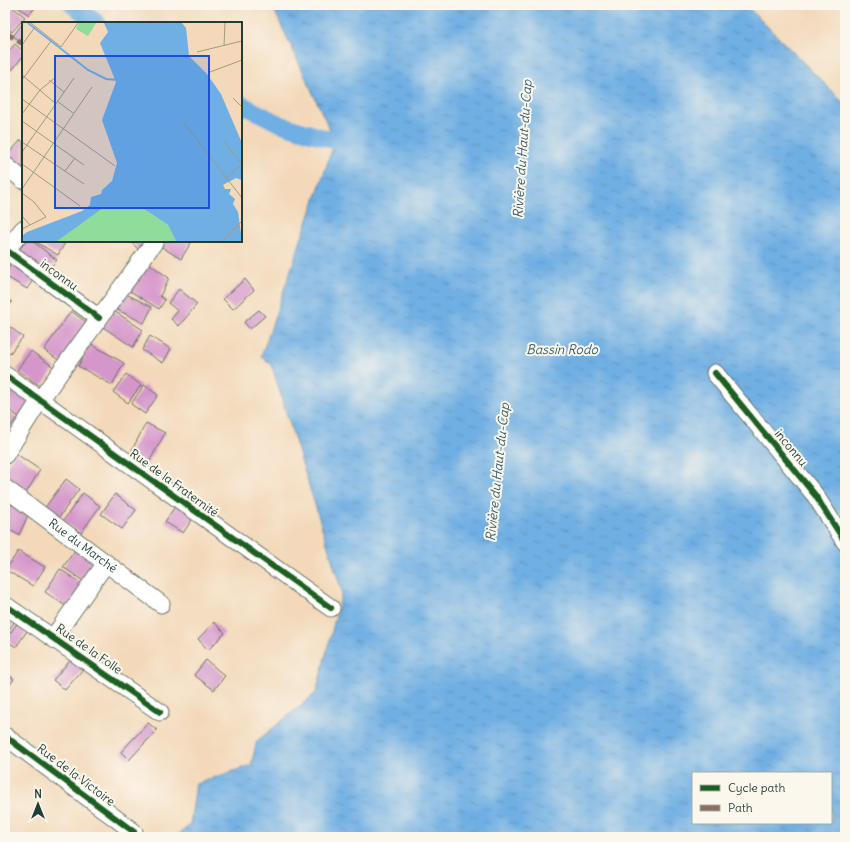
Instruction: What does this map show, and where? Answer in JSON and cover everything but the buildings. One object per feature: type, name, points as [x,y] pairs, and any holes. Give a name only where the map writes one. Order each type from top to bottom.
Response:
[{"type":"street","points":[[5,165],[22,179]]},
{"type":"street","points":[[6,251],[22,230]]},
{"type":"street","points":[[5,455],[40,400],[154,242]]},
{"type":"street","name":"inconnu","points":[[6,251],[99,318]]},
{"type":"street","name":"inconnu","points":[[715,373],[815,495],[845,542]]},
{"type":"street","name":"Rue de la Fraternité","points":[[5,375],[331,608]]},
{"type":"street","name":"Rue du Marché","points":[[5,488],[161,604]]},
{"type":"street","points":[[53,638],[106,563]]},
{"type":"street","name":"Rue de la Folle","points":[[5,605],[160,712]]},
{"type":"street","name":"Rue de la Victoire","points":[[5,736],[134,832]]},
{"type":"water","name":"Bassin Rodo","points":[[272,5],[746,5],[845,104],[845,837],[175,837],[190,825],[196,784],[251,765],[257,741],[316,693],[342,592],[271,363],[261,357],[335,141]]},
{"type":"waterway","points":[[72,5],[97,22]]},
{"type":"waterway","points":[[242,105],[280,124],[335,141],[356,132]]},
{"type":"marked path","points":[[5,32],[22,43]]},
{"type":"cycle path","points":[[6,250],[99,318]]},
{"type":"cycle path","points":[[715,373],[815,495],[845,542]]},
{"type":"cycle path","points":[[5,375],[331,608]]},
{"type":"cycle path","points":[[5,605],[160,712]]},
{"type":"cycle path","points":[[5,736],[134,832]]},
{"type":"water label","name":"Rivière du Haut-du-Cap","points":[[522,149]]},
{"type":"water label","name":"Rivière du Haut-du-Cap","points":[[497,472]]}]
